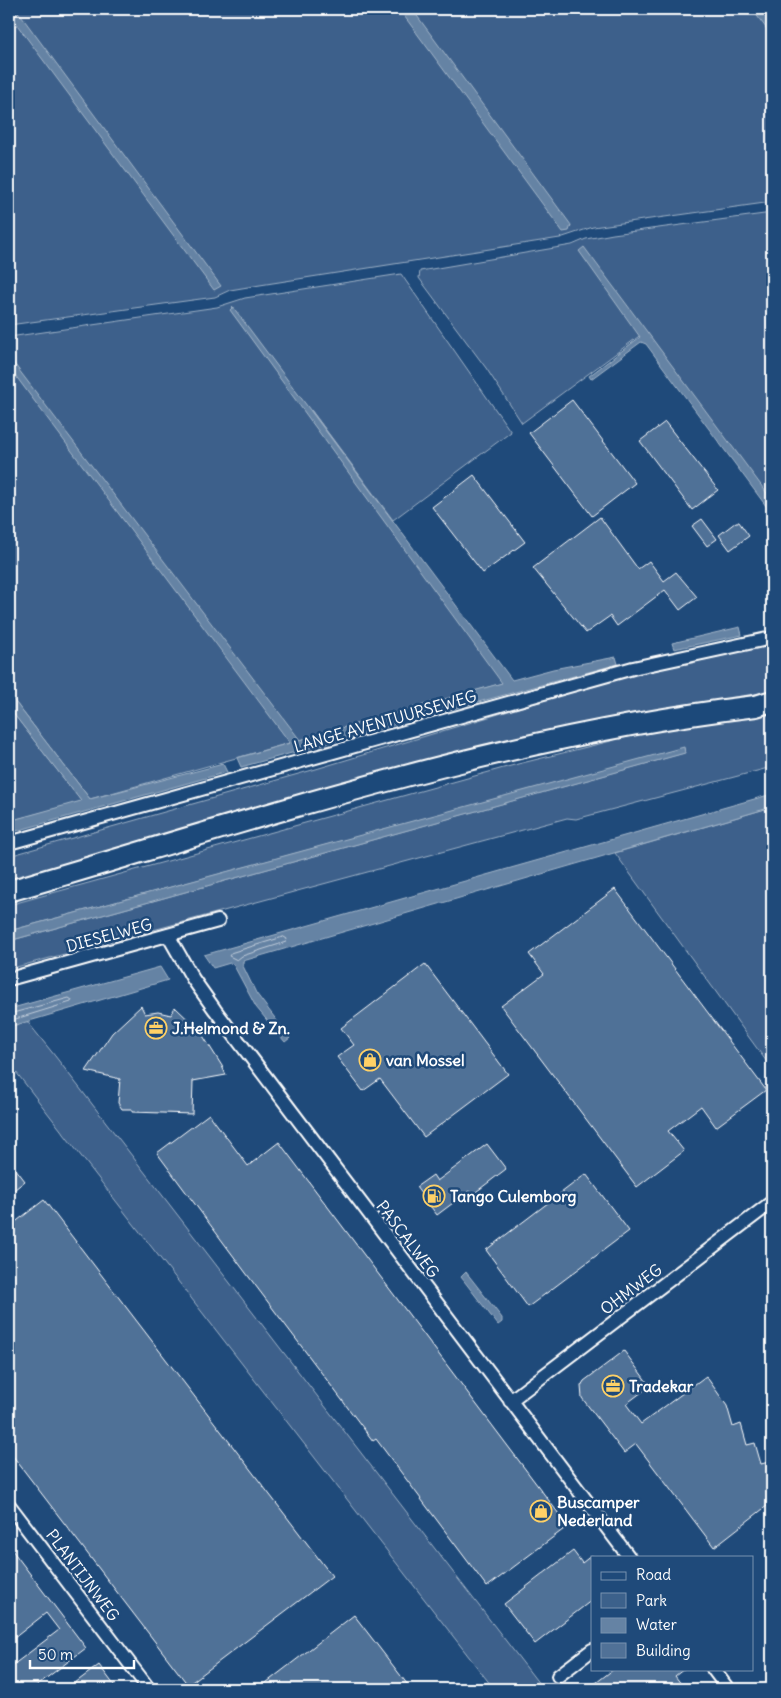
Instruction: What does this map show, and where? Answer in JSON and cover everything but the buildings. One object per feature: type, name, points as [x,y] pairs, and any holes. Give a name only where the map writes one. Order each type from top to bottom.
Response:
[{"type":"main road","points":[[9,891],[403,777],[612,728],[767,705]]},
{"type":"street","name":"LANGE AVENTUURSEWEG","points":[[9,843],[634,668],[772,638]]},
{"type":"street","name":"DIESELWEG","points":[[9,979],[218,921]]},
{"type":"street","name":"PASCALWEG","points":[[168,935],[193,979],[215,1010],[628,1556]]},
{"type":"street","name":"OHMWEG","points":[[510,1401],[772,1202]]},
{"type":"street","name":"PLANTIJNWEG","points":[[9,1505],[149,1689]]},
{"type":"street","points":[[558,1676],[591,1651]]},
{"type":"street","points":[[714,1670],[728,1689]]},
{"type":"green space","points":[[9,9],[772,9],[772,202],[593,227],[560,238],[230,290],[215,297],[9,325]]},
{"type":"green space","points":[[772,213],[772,505],[646,331],[522,423],[486,368],[419,278],[420,271],[572,245],[586,239],[613,234]]},
{"type":"green space","points":[[401,274],[511,432],[393,520],[311,410],[510,681],[90,799],[9,694],[9,337],[217,307],[245,298]]},
{"type":"green space","points":[[772,641],[772,691],[627,715],[398,771],[9,880],[9,856],[316,769],[635,673]]},
{"type":"green space","points":[[9,708],[82,802],[9,821]]},
{"type":"green space","points":[[772,715],[772,767],[576,819],[567,818],[9,969],[9,941],[684,753],[684,748],[9,931],[9,905],[518,764],[680,724]]},
{"type":"green space","points":[[772,807],[772,1069],[615,853]]},
{"type":"green space","points":[[26,1020],[543,1689],[494,1689],[9,1063],[9,1027]]},
{"type":"water","points":[[9,9],[16,9],[221,286],[214,290],[9,14]]},
{"type":"water","points":[[399,9],[412,9],[571,225],[569,231],[563,232]]},
{"type":"water","points":[[752,9],[761,9],[772,24],[772,36]]},
{"type":"water","points":[[584,247],[772,500],[772,514],[646,344],[641,342],[591,379],[589,376],[640,337],[579,251]]},
{"type":"water","points":[[233,307],[512,680],[553,669],[616,657],[618,664],[416,719],[413,708],[502,683],[230,310]]},
{"type":"water","points":[[9,357],[300,740],[394,713],[397,724],[241,767],[237,758],[290,743],[9,367]]},
{"type":"water","points":[[740,627],[742,635],[674,649],[672,643]]},
{"type":"water","points":[[9,694],[90,799],[223,764],[227,772],[9,833],[9,821],[81,801],[9,708]]},
{"type":"water","points":[[684,747],[685,753],[9,941],[9,931]]},
{"type":"water","points":[[772,794],[772,807],[243,961],[243,966],[256,993],[290,1038],[285,1042],[256,1007],[233,964],[230,963],[213,968],[204,955]]},
{"type":"water","points":[[160,967],[168,980],[9,1027],[9,1009]]},
{"type":"water","points":[[466,1272],[502,1318],[502,1322],[498,1325],[461,1277]]},
{"type":"place","name":"J.Helmond & Zn.","points":[[156,1028]]},
{"type":"place","name":"van Mossel","points":[[370,1060]]},
{"type":"place","name":"Tango Culemborg","points":[[434,1196]]},
{"type":"place","name":"Tradekar","points":[[613,1386]]},
{"type":"place","name":"Buscamper Nederland","points":[[541,1511]]}]
